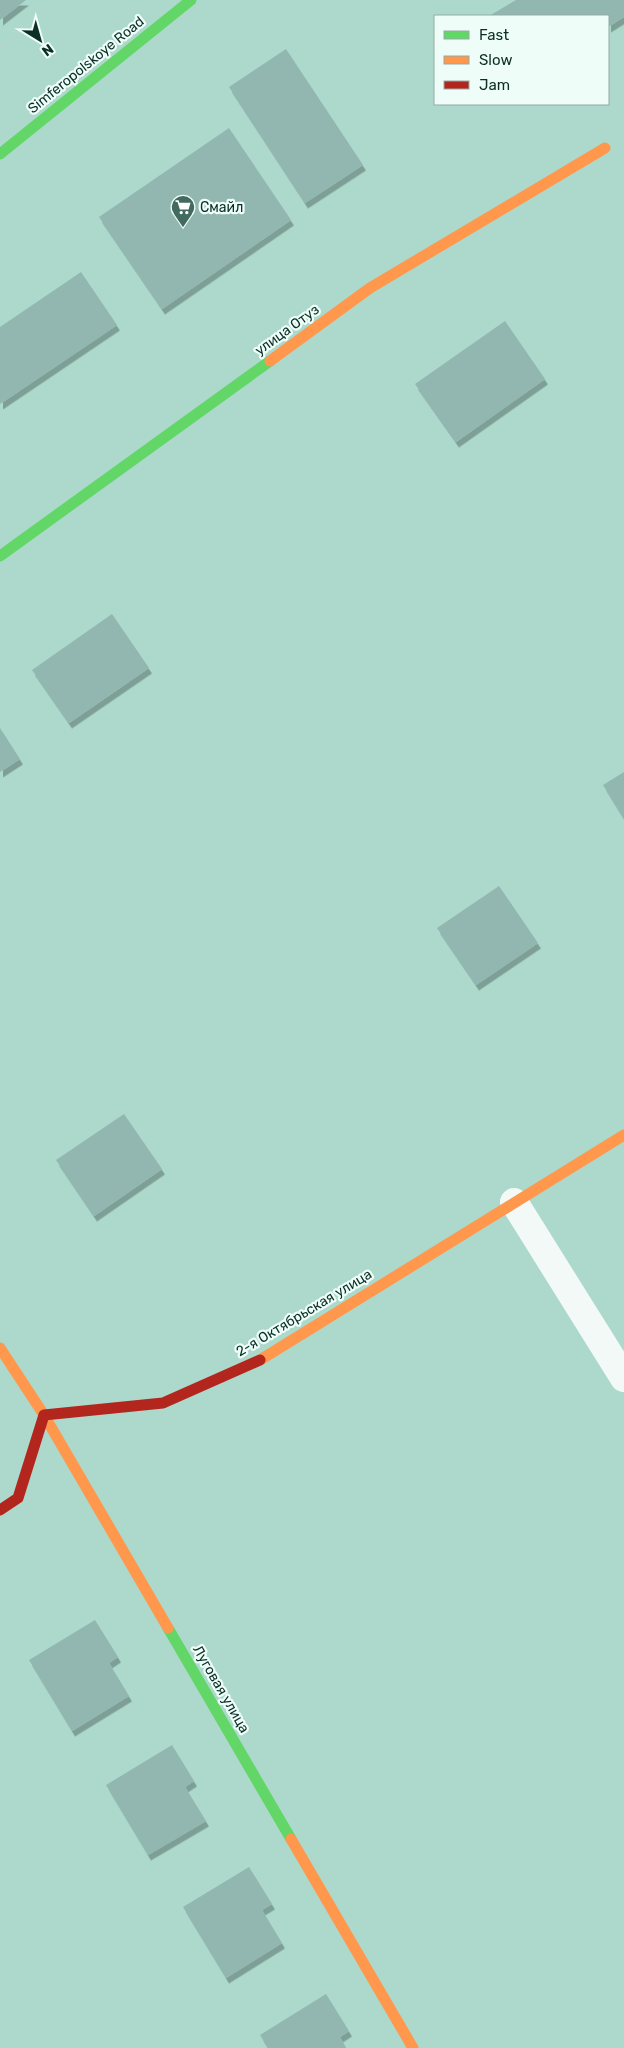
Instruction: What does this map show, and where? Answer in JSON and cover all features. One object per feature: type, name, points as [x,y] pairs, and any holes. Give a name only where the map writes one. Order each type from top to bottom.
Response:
[{"type":"street","name":"Simferopolskoye Road","points":[[0,154],[191,0]]},
{"type":"street","name":"улица Отуз","points":[[0,556],[370,288],[605,148]]},
{"type":"street","name":"2-я Октябрьская улица","points":[[44,1415],[163,1403],[258,1361],[624,1135]]},
{"type":"street","points":[[514,1202],[624,1378]]},
{"type":"street","name":"Луговая улица","points":[[0,1348],[44,1415],[413,2048]]},
{"type":"street","points":[[0,1510],[18,1498],[44,1415]]},
{"type":"path","points":[[0,46],[59,0]]},
{"type":"building","points":[[0,0],[26,0],[0,20]]},
{"type":"building","points":[[516,0],[624,0],[624,17],[609,26],[609,15],[491,15]]},
{"type":"building","points":[[286,49],[363,165],[305,203],[229,87]]},
{"type":"building","points":[[229,128],[291,220],[162,309],[99,217]]},
{"type":"building","points":[[81,272],[117,325],[0,404],[0,327]]},
{"type":"building","points":[[505,321],[545,379],[456,442],[415,384]]},
{"type":"building","points":[[112,614],[149,668],[69,723],[32,670]]},
{"type":"building","points":[[0,728],[20,759],[0,772]]},
{"type":"building","points":[[624,772],[624,819],[603,785]]},
{"type":"building","points":[[499,886],[538,943],[476,985],[437,928]]},
{"type":"building","points":[[124,1114],[162,1169],[94,1216],[56,1160]]},
{"type":"building","points":[[95,1620],[118,1657],[109,1663],[129,1696],[72,1731],[29,1660]]},
{"type":"building","points":[[172,1745],[194,1781],[185,1787],[206,1821],[148,1855],[106,1785]]},
{"type":"building","points":[[249,1867],[272,1904],[262,1910],[282,1943],[226,1978],[183,1907]]},
{"type":"building","points":[[326,1994],[349,2031],[340,2037],[346,2048],[268,2048],[260,2035]]},
{"type":"traffic: fast","points":[[0,154],[191,0]]},
{"type":"traffic: fast","points":[[0,556],[270,361]]},
{"type":"traffic: fast","points":[[168,1628],[291,1839]]},
{"type":"traffic: slow","points":[[270,361],[370,288],[605,148]]},
{"type":"traffic: slow","points":[[260,1360],[624,1135]]},
{"type":"traffic: slow","points":[[0,1348],[44,1415],[168,1628]]},
{"type":"traffic: slow","points":[[291,1839],[413,2048]]},
{"type":"traffic: jam","points":[[0,1510],[18,1498],[44,1415],[163,1403],[260,1360]]},
{"type":"place","name":"Смайл","points":[[183,228]]}]
